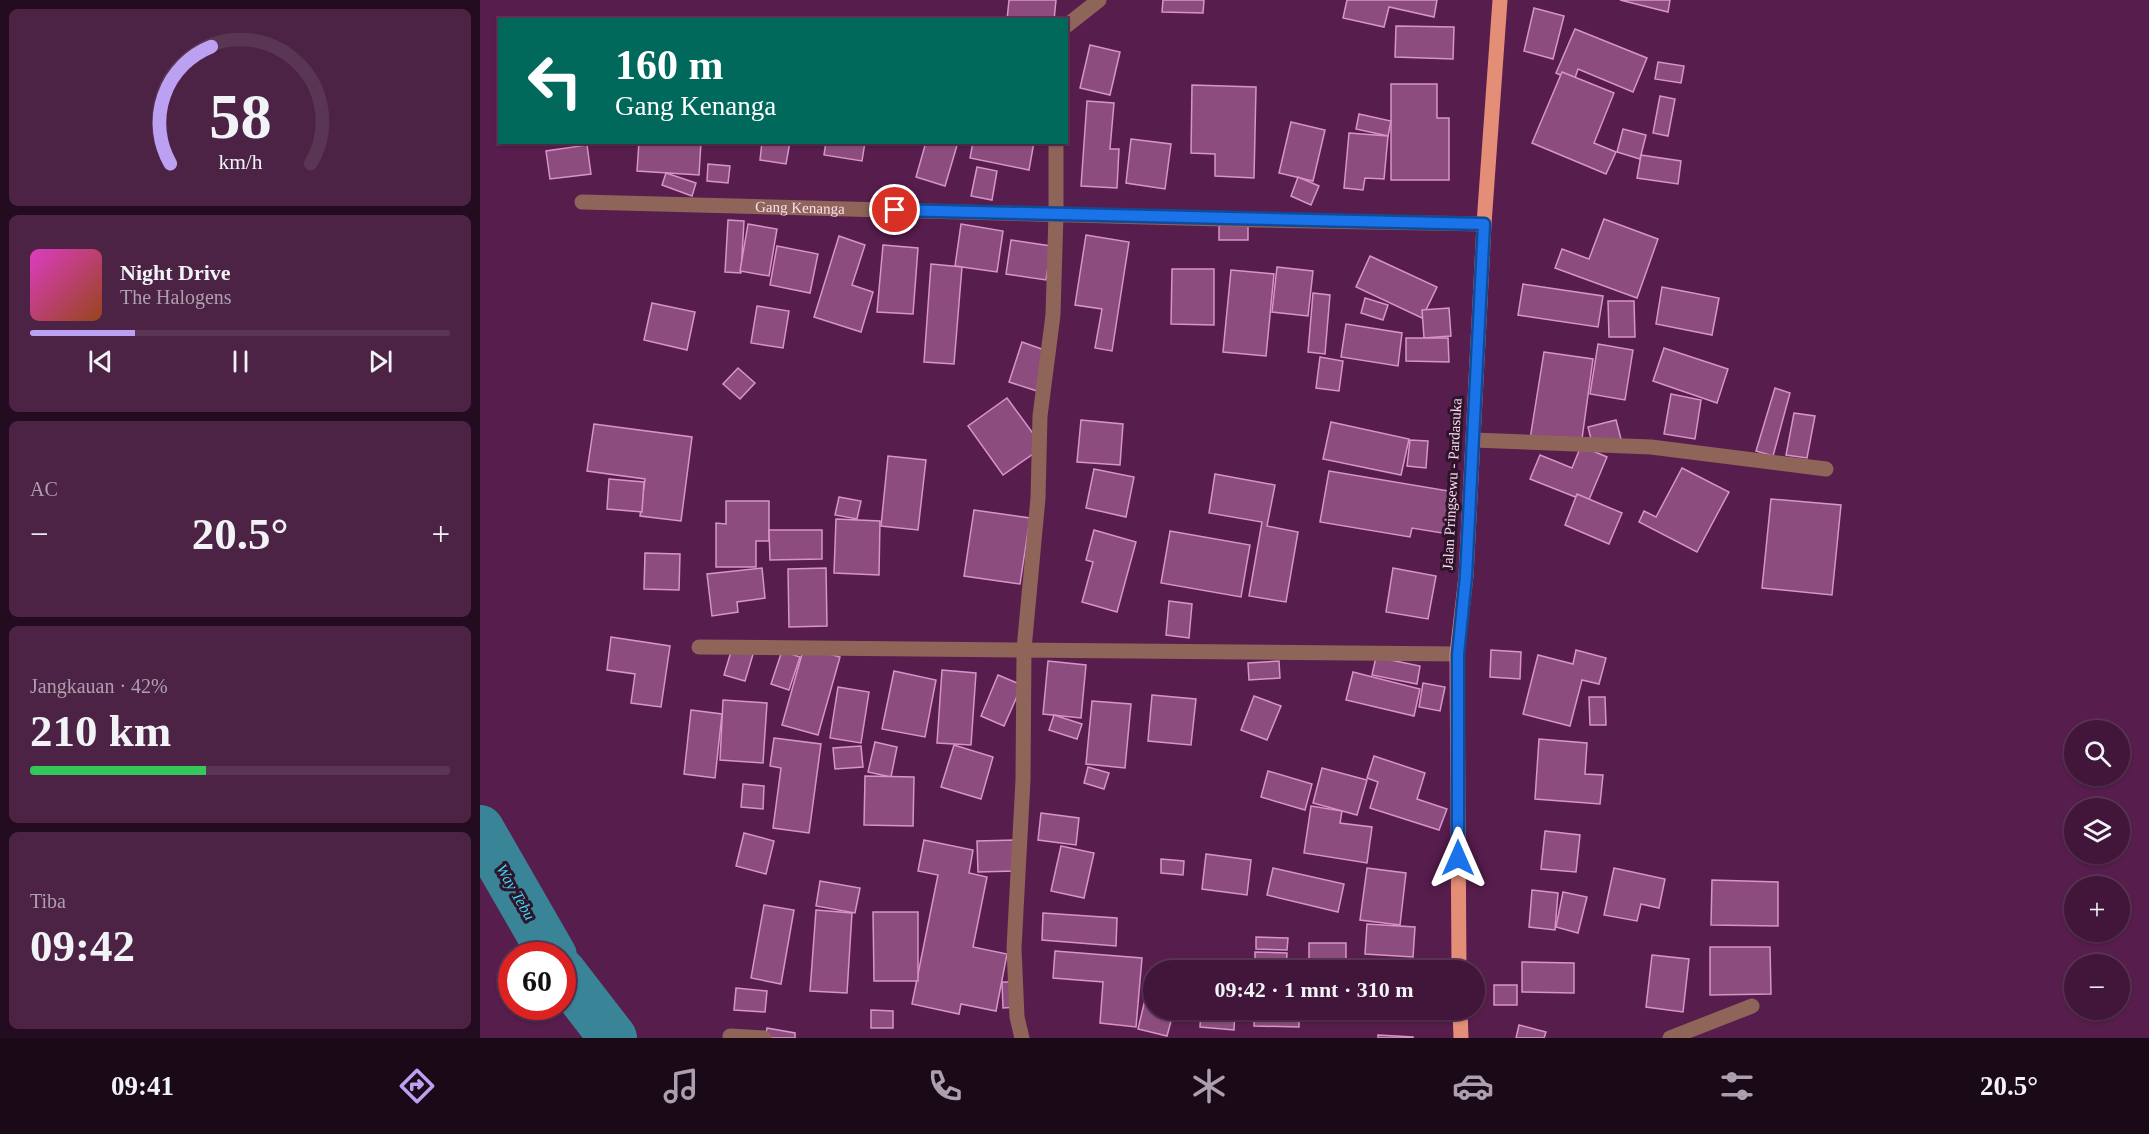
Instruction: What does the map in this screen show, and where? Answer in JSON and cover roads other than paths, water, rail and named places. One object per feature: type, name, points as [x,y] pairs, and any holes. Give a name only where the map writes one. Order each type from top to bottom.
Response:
[{"type":"main road","name":"Jalan Pringsewu - Pardasuka","points":[[1459,960],[1458,654],[1466,576],[1484,224],[1500,0]]},
{"type":"main road","points":[[1460,1020],[1461,1038]]},
{"type":"street","points":[[1068,24],[1099,0]]},
{"type":"street","points":[[1022,1038],[1017,1017],[1014,948],[1023,780],[1024,649],[1038,498],[1040,416],[1053,315],[1056,144]]},
{"type":"street","name":"Gang Kenanga","points":[[582,202],[1484,224]]},
{"type":"street","points":[[1473,440],[1651,447],[1826,469]]},
{"type":"street","points":[[699,647],[1458,654]]},
{"type":"street","points":[[1670,1038],[1752,1006]]},
{"type":"street","points":[[730,1036],[764,1038]]},
{"type":"waterway","name":"Way Tebu","points":[[480,829],[545,942]]},
{"type":"waterway","name":"Way Tebu","points":[[576,990],[613,1038]]}]
